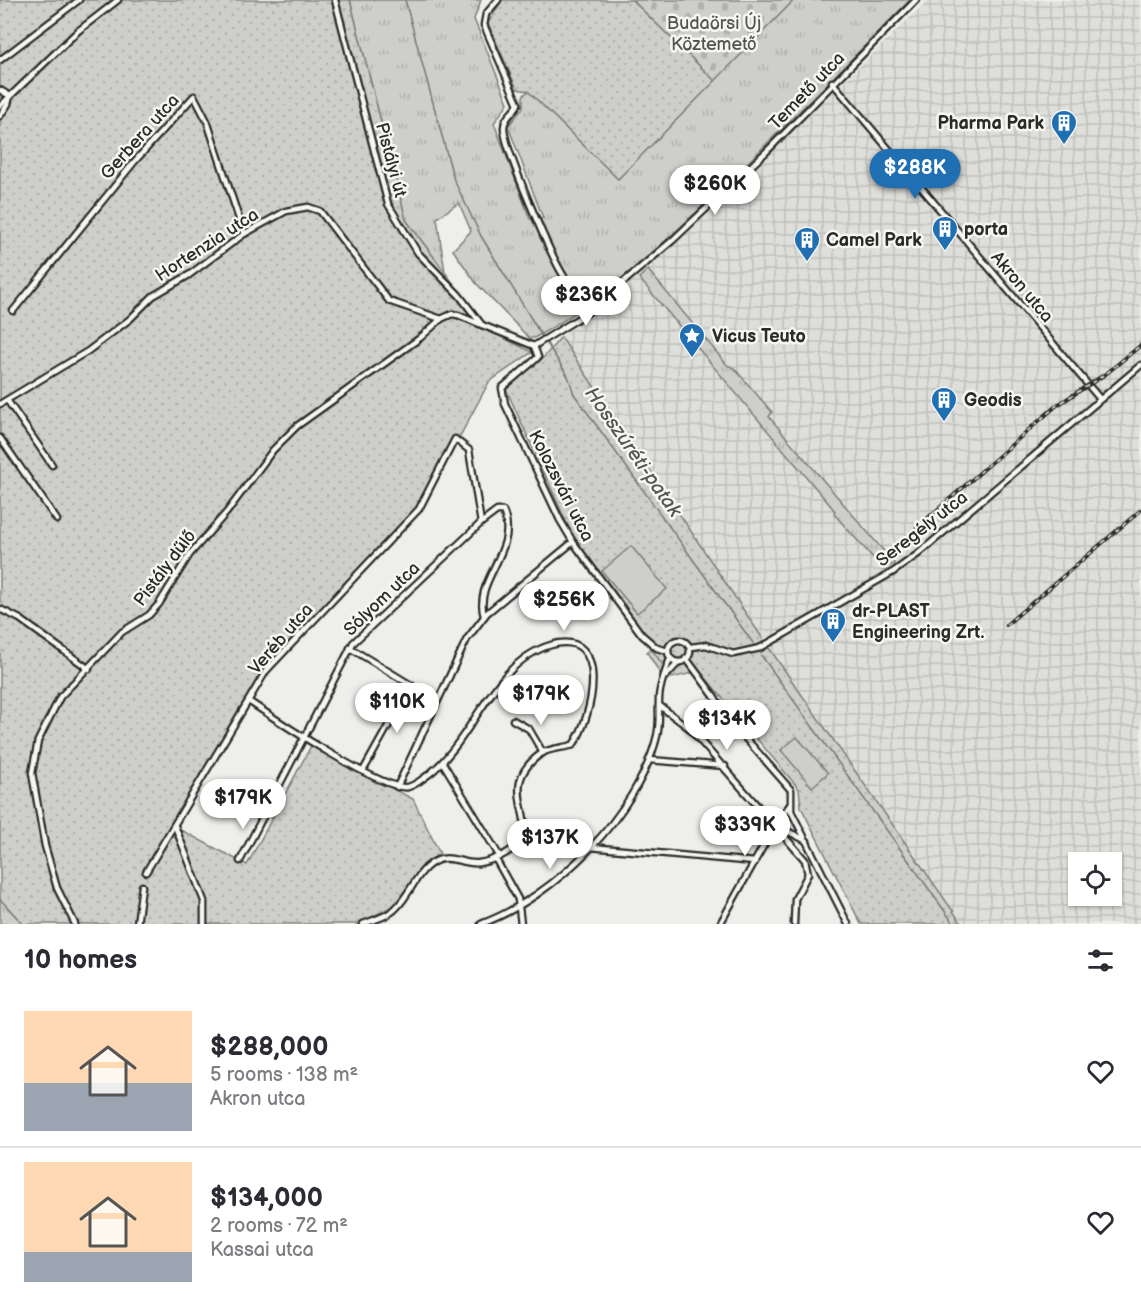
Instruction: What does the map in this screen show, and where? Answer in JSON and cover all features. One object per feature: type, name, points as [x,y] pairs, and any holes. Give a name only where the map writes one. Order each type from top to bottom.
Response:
[{"type":"street","points":[[0,60],[79,0]]},
{"type":"street","points":[[0,106],[78,31],[118,0]]},
{"type":"street","name":"Pistályi út","points":[[335,0],[392,213],[417,253],[466,304],[482,325]]},
{"type":"street","points":[[498,0],[484,21],[518,98],[518,107],[504,124],[506,137],[524,187],[558,265],[578,294],[594,307]]},
{"type":"street","name":"Temető utca","points":[[534,346],[549,334],[573,323],[594,307],[716,200],[916,0]]},
{"type":"street","name":"Akron utca","points":[[832,82],[1100,399]]},
{"type":"street","points":[[0,90],[10,96]]},
{"type":"street","points":[[0,116],[10,96]]},
{"type":"street","name":"Gerbera utca","points":[[13,311],[135,161],[194,96],[207,121],[244,234]]},
{"type":"street","name":"Hortenzia utca","points":[[0,404],[88,351],[130,319],[153,296],[189,275],[244,234],[286,211],[308,207],[324,214],[389,301],[441,319]]},
{"type":"street","points":[[458,315],[466,304]]},
{"type":"street","points":[[441,319],[452,314],[458,315],[534,346]]},
{"type":"street","name":"Pistály dűlő","points":[[75,924],[57,888],[44,840],[33,765],[38,741],[60,697],[122,632],[148,615],[159,604],[190,554],[227,512],[281,442],[297,426],[411,345],[441,319]]},
{"type":"street","name":"Kolozsvári utca","points":[[534,346],[538,357],[502,388],[502,399],[560,520],[573,542],[642,635],[657,648],[668,651]]},
{"type":"street","name":"Seregély utca","points":[[691,647],[706,645],[733,654],[760,648],[893,572],[918,554],[1141,365]]},
{"type":"street","points":[[7,400],[52,465]]},
{"type":"street","points":[[0,438],[57,520]]},
{"type":"street","name":"Veréb utca","points":[[146,872],[267,671],[419,509],[455,439],[469,450],[482,523]]},
{"type":"street","name":"Sólyom utca","points":[[240,861],[350,648],[407,590],[482,523],[497,511],[503,511],[507,520],[507,537],[502,556],[484,591],[482,607],[484,616]]},
{"type":"street","points":[[398,787],[467,639],[484,616],[573,542]]},
{"type":"street","points":[[0,609],[20,619],[89,669]]},
{"type":"street","points":[[481,924],[506,915],[564,873],[590,847],[630,797],[649,760],[657,735],[663,681],[670,659],[668,651],[678,640],[686,642],[691,647],[686,658],[678,663],[663,681]]},
{"type":"street","points":[[250,702],[363,771],[398,787],[416,784],[443,763],[466,735],[485,701],[508,673],[539,650],[566,643],[576,645],[588,654],[592,674],[592,703],[583,732],[573,745],[543,753],[523,774],[517,784],[525,826],[524,837],[519,844],[497,858],[479,863],[449,859],[438,860],[428,867],[396,909],[363,924]]},
{"type":"street","points":[[350,648],[411,685],[363,771]]},
{"type":"street","points":[[686,658],[726,716],[791,790],[790,805],[848,924]]},
{"type":"street","points":[[670,659],[678,663]]},
{"type":"street","points":[[660,706],[690,728],[807,864],[808,874],[795,899],[794,924]]},
{"type":"street","points":[[513,720],[530,729],[543,753]]},
{"type":"street","points":[[649,760],[725,766]]},
{"type":"street","points":[[443,763],[521,905],[521,924]]},
{"type":"street","points":[[720,924],[755,862],[773,823],[790,805]]},
{"type":"street","points":[[717,816],[773,823],[807,841]]},
{"type":"street","points":[[175,826],[204,901],[204,924]]},
{"type":"street","points":[[590,847],[755,862]]},
{"type":"street","points":[[137,924],[141,886]]},
{"type":"shaded area","points":[[928,0],[1141,0],[1141,924],[962,924],[769,648],[561,337],[690,230]]},
{"type":"green space","points":[[0,0],[350,0],[406,220],[489,331],[532,352],[489,382],[420,511],[267,672],[173,826],[247,865],[311,746],[413,799],[440,854],[424,864],[394,905],[359,924],[23,924],[0,899]]},
{"type":"green space","points":[[350,0],[481,0],[474,19],[508,103],[494,123],[530,219],[543,218],[508,126],[523,108],[523,96],[528,91],[618,179],[794,0],[910,0],[735,175],[664,242],[589,303],[534,338],[529,338],[476,283],[453,250],[471,231],[459,203],[437,218],[445,272],[406,220]]},
{"type":"green space","points":[[502,0],[632,0],[715,81],[618,179],[528,91],[517,89],[488,23]]},
{"type":"green space","name":"Budaörsi Új Köztemető","points":[[632,0],[794,0],[715,81]]},
{"type":"green space","points":[[648,270],[727,365],[734,368],[772,412],[769,417],[894,563],[884,570],[834,514],[835,511],[639,278]]},
{"type":"green space","points":[[561,337],[769,648],[962,924],[861,924],[801,807],[799,789],[700,671],[672,678],[574,539],[506,389],[508,384],[544,357]]},
{"type":"green space","points":[[631,546],[667,589],[637,613],[602,571]]},
{"type":"green space","points":[[649,650],[658,653],[666,663],[661,675],[647,652]]},
{"type":"green space","points":[[797,737],[828,773],[812,787],[781,750]]},
{"type":"green space","points":[[0,899],[23,924],[0,924]]},
{"type":"waterway","name":"Hosszúréti-patak","points":[[405,0],[454,180],[481,236],[543,338]]},
{"type":"waterway","name":"Hosszúréti-patak","points":[[546,342],[568,376],[574,394],[753,643]]},
{"type":"waterway","name":"Hosszúréti-patak","points":[[761,655],[954,924]]},
{"type":"railway","points":[[912,532],[1056,406],[1107,373],[1141,345]]},
{"type":"railway","points":[[1006,625],[1141,510]]},
{"type":"place","name":"Pharma Park","points":[[1064,146]]},
{"type":"place","name":"porta","points":[[945,252]]},
{"type":"place","name":"Camel Park","points":[[807,263]]},
{"type":"place","name":"Vicus Teuto","points":[[692,359]]},
{"type":"place","name":"Geodis","points":[[944,423]]},
{"type":"place","name":"dr-PLAST Engineering Zrt.","points":[[833,644]]}]
